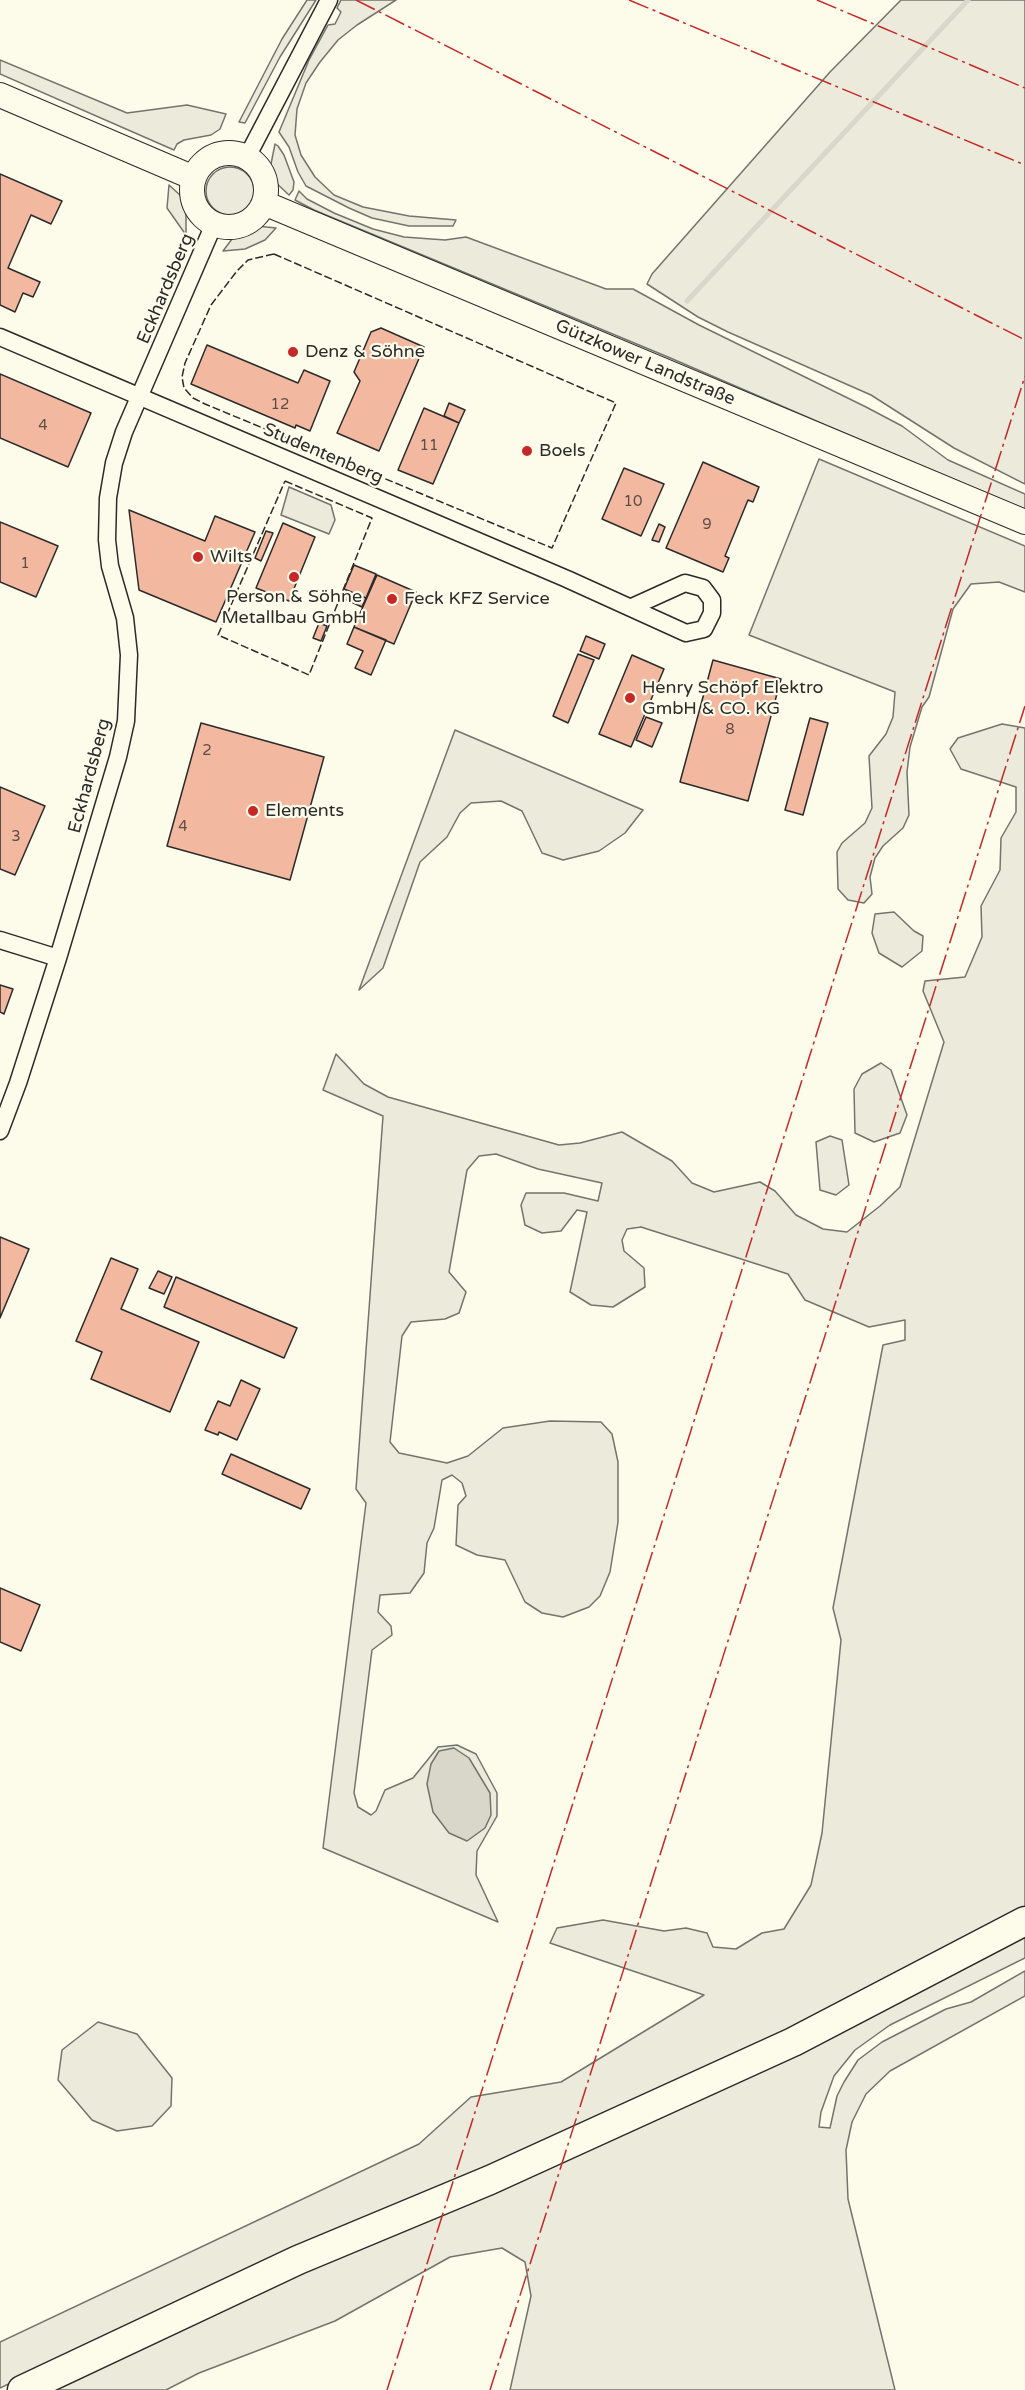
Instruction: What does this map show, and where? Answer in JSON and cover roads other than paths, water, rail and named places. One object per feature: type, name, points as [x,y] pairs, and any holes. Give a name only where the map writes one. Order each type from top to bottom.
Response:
[{"type":"highway","points":[[22,2390],[279,2269],[490,2180],[792,2042],[1025,1921]]},
{"type":"main road","points":[[0,95],[194,178]]},
{"type":"main road","points":[[226,153],[248,157],[262,172],[267,193],[264,203],[258,214],[249,222],[238,227],[226,228],[214,224],[198,210],[193,200],[194,178],[199,168],[216,155],[226,153]]},
{"type":"main road","name":"Gützkower Landstraße","points":[[264,203],[1025,522]]},
{"type":"street","points":[[248,157],[329,0]]},
{"type":"street","name":"Eckhardsberg","points":[[0,1131],[18,1083],[58,958],[118,757],[126,721],[129,655],[125,618],[110,566],[107,540],[108,498],[114,463],[124,432],[214,224]]},
{"type":"street","name":"Studentenberg","points":[[0,337],[632,608]]},
{"type":"street","points":[[0,940],[58,958]]},
{"type":"waterway","points":[[687,301],[968,0]]},
{"type":"place","name":"Denz & Söhne","points":[[293,352]]},
{"type":"place","name":"Boels","points":[[527,451]]},
{"type":"place","name":"Wilts","points":[[198,557]]},
{"type":"place","name":"Person & Söhne Metallbau GmbH","points":[[294,577]]},
{"type":"place","name":"Feck KFZ Service","points":[[392,599]]},
{"type":"place","name":"Henry Schöpf Elektro GmbH & CO. KG","points":[[630,698]]},
{"type":"place","name":"Elements","points":[[253,811]]}]
